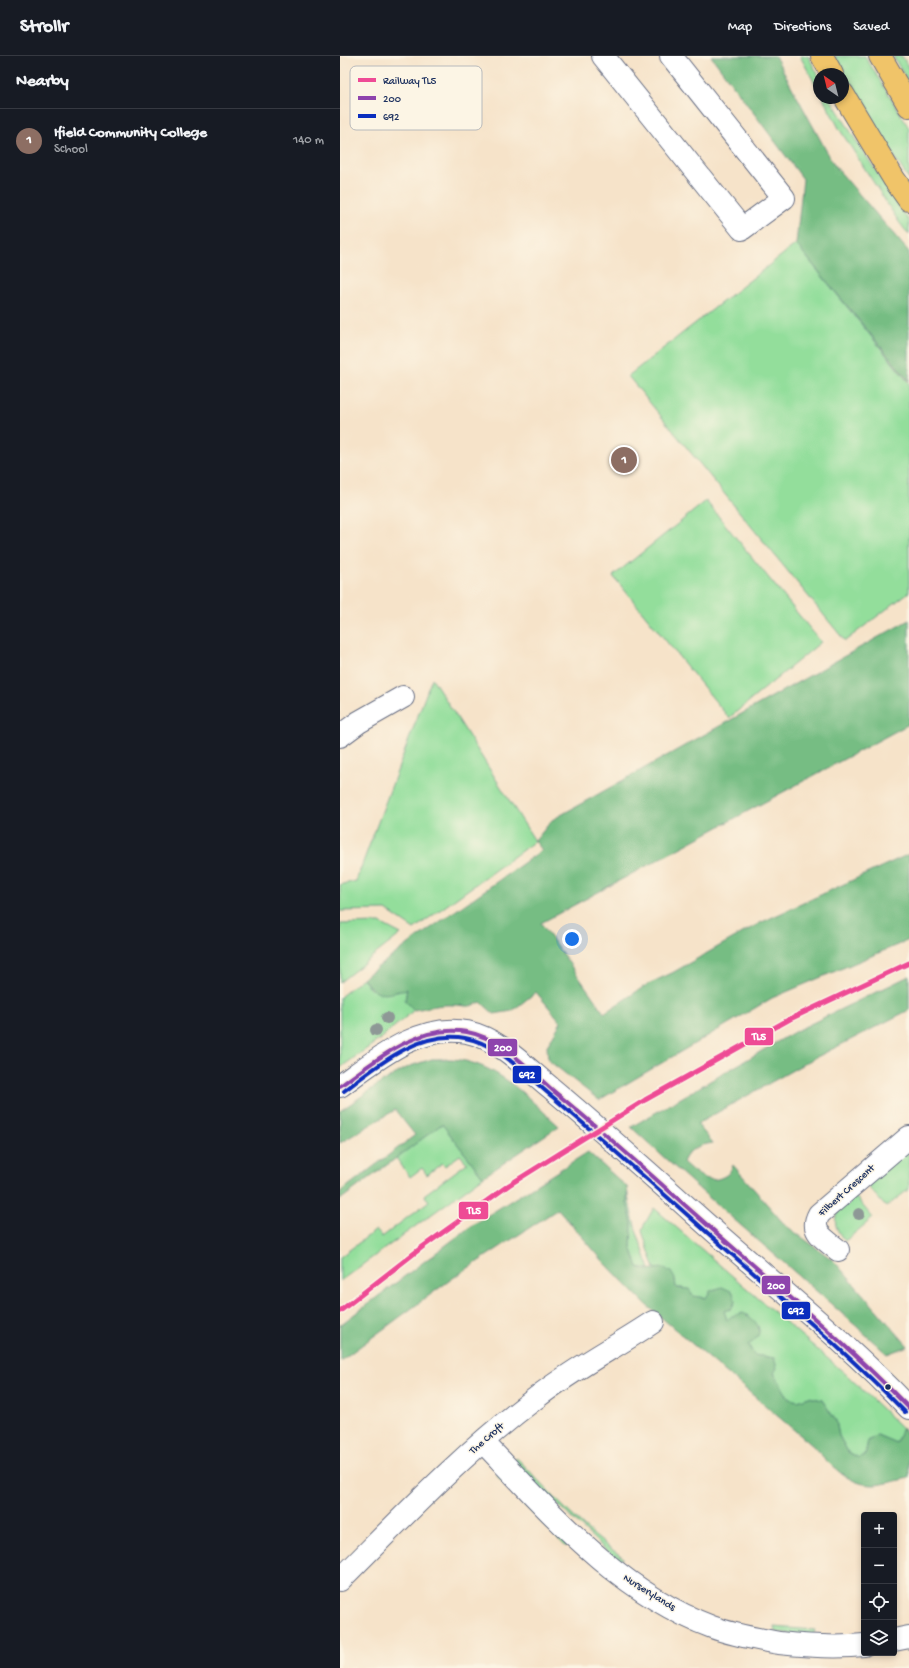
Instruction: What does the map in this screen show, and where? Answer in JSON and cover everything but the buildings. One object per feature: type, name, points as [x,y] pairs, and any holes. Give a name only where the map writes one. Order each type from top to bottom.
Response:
[{"type":"main road","points":[[822,56],[829,68]]},
{"type":"main road","points":[[880,56],[909,106]]},
{"type":"main road","points":[[849,104],[894,179],[909,200]]},
{"type":"street","points":[[603,56],[742,229],[784,198],[671,56]]},
{"type":"street","points":[[340,736],[359,722],[403,697]]},
{"type":"street","points":[[340,1086],[401,1044],[432,1033],[446,1031],[467,1032],[488,1040],[505,1050],[610,1139],[842,1342],[909,1408]]},
{"type":"street","name":"Filbert Crescent","points":[[838,1250],[815,1228],[815,1221],[819,1214],[909,1137]]},
{"type":"street","name":"The Croft","points":[[340,1580],[419,1499],[483,1442],[557,1382],[653,1322]]},
{"type":"street","name":"Nurserylands","points":[[483,1442],[533,1495],[578,1539],[606,1563],[629,1582],[685,1615],[712,1627],[773,1642],[801,1646],[861,1645]]},
{"type":"street","points":[[897,1639],[909,1637]]},
{"type":"green space","points":[[711,56],[775,56],[834,165],[909,252],[909,381],[796,244],[803,179]]},
{"type":"green space","points":[[800,56],[808,56],[815,68],[813,68],[813,80]]},
{"type":"green space","points":[[835,56],[865,56],[909,128],[909,180],[861,104],[849,82],[849,68],[842,68]]},
{"type":"green space","points":[[893,56],[902,56],[909,68],[909,84]]},
{"type":"green space","points":[[826,104],[834,104],[909,221],[909,235],[899,222],[840,130]]},
{"type":"green space","points":[[796,244],[909,383],[909,592],[845,641],[628,376]]},
{"type":"green space","points":[[706,501],[821,642],[729,718],[613,576]]},
{"type":"green space","points":[[909,620],[909,724],[541,923],[604,1013],[648,984],[672,973],[760,923],[909,854],[909,940],[772,998],[599,1100],[548,1060],[547,1046],[561,1022],[536,992],[512,1011],[494,1014],[481,1002],[470,1006],[443,1005],[414,1010],[405,1001],[407,989],[382,994],[368,985],[363,978],[418,937],[542,850],[535,841],[552,820]]},
{"type":"green space","points":[[432,678],[535,841],[414,929],[386,910],[340,911],[340,885],[356,881]]},
{"type":"green space","points":[[380,923],[401,934],[340,982],[340,924]]},
{"type":"green space","points":[[909,976],[909,1010],[807,1062],[697,1124],[713,1143],[695,1148],[688,1153],[683,1162],[701,1176],[712,1179],[717,1179],[727,1175],[733,1165],[785,1225],[833,1260],[908,1346],[887,1354],[694,1185],[631,1127],[796,1031]]},
{"type":"green space","points":[[363,978],[370,989],[397,992],[407,989],[405,1001],[414,1010],[380,1039],[340,1068],[340,997]]},
{"type":"green space","points":[[432,1059],[460,1060],[482,1066],[494,1072],[517,1088],[559,1126],[483,1177],[442,1124],[340,1200],[340,1192],[415,1135],[395,1110],[340,1143],[340,1111],[385,1080],[410,1066]]},
{"type":"green space","points":[[442,1124],[483,1177],[340,1281],[340,1257],[376,1230],[382,1237],[429,1201],[424,1195],[467,1163],[460,1155],[445,1166],[442,1163],[427,1175],[422,1168],[410,1177],[396,1158]]},
{"type":"green space","points":[[909,1148],[909,1189],[886,1207],[868,1185]]},
{"type":"green space","points":[[588,1152],[627,1187],[627,1203],[632,1223],[631,1247],[638,1267],[647,1270],[663,1268],[671,1272],[675,1279],[676,1288],[689,1289],[693,1296],[706,1298],[710,1291],[722,1287],[733,1292],[735,1302],[731,1309],[724,1311],[727,1320],[732,1316],[743,1313],[749,1316],[757,1324],[759,1332],[754,1341],[748,1345],[754,1355],[774,1358],[777,1368],[774,1373],[789,1399],[798,1401],[809,1397],[822,1400],[836,1421],[839,1436],[848,1452],[859,1458],[865,1455],[868,1441],[877,1435],[896,1443],[902,1428],[909,1436],[909,1478],[875,1485],[857,1482],[840,1473],[813,1446],[644,1303],[604,1262],[558,1209],[453,1278],[340,1361],[340,1325],[474,1224]]},
{"type":"green space","points":[[627,1187],[633,1219],[650,1269],[638,1267],[631,1247],[632,1223],[627,1203]]},
{"type":"green space","points":[[854,1195],[873,1218],[845,1241],[836,1227],[835,1221],[839,1211]]},
{"type":"green space","points":[[654,1208],[848,1376],[902,1428],[896,1443],[877,1435],[868,1441],[865,1455],[859,1458],[848,1452],[839,1436],[836,1421],[822,1400],[809,1397],[798,1401],[789,1399],[774,1373],[774,1358],[754,1355],[748,1344],[753,1342],[758,1335],[759,1330],[727,1320],[724,1311],[706,1298],[693,1296],[683,1288],[676,1288],[675,1279],[663,1268],[655,1269],[642,1231]]},
{"type":"green space","points":[[516,1457],[581,1523],[595,1536],[624,1558],[619,1561],[613,1557],[516,1465]]},
{"type":"green space","points":[[498,1473],[569,1541],[566,1547],[497,1476]]},
{"type":"green space","points":[[774,1627],[815,1630],[813,1636],[775,1632]]},
{"type":"rail line","name":"TL5","points":[[340,1311],[421,1248],[509,1185],[645,1100],[790,1019],[909,963]]},
{"type":"transit line","name":"200","points":[[340,1086],[383,1055],[415,1038],[432,1033],[449,1031],[467,1032],[480,1035],[492,1041],[515,1056],[627,1153],[831,1333],[909,1408]]},
{"type":"transit line","name":"692","points":[[344,1091],[400,1052],[415,1044],[431,1039],[448,1037],[465,1038],[477,1041],[489,1047],[512,1062],[623,1158],[800,1314],[880,1387],[905,1412]]},
{"type":"place","name":"Ifield Community College","points":[[624,460]]}]
